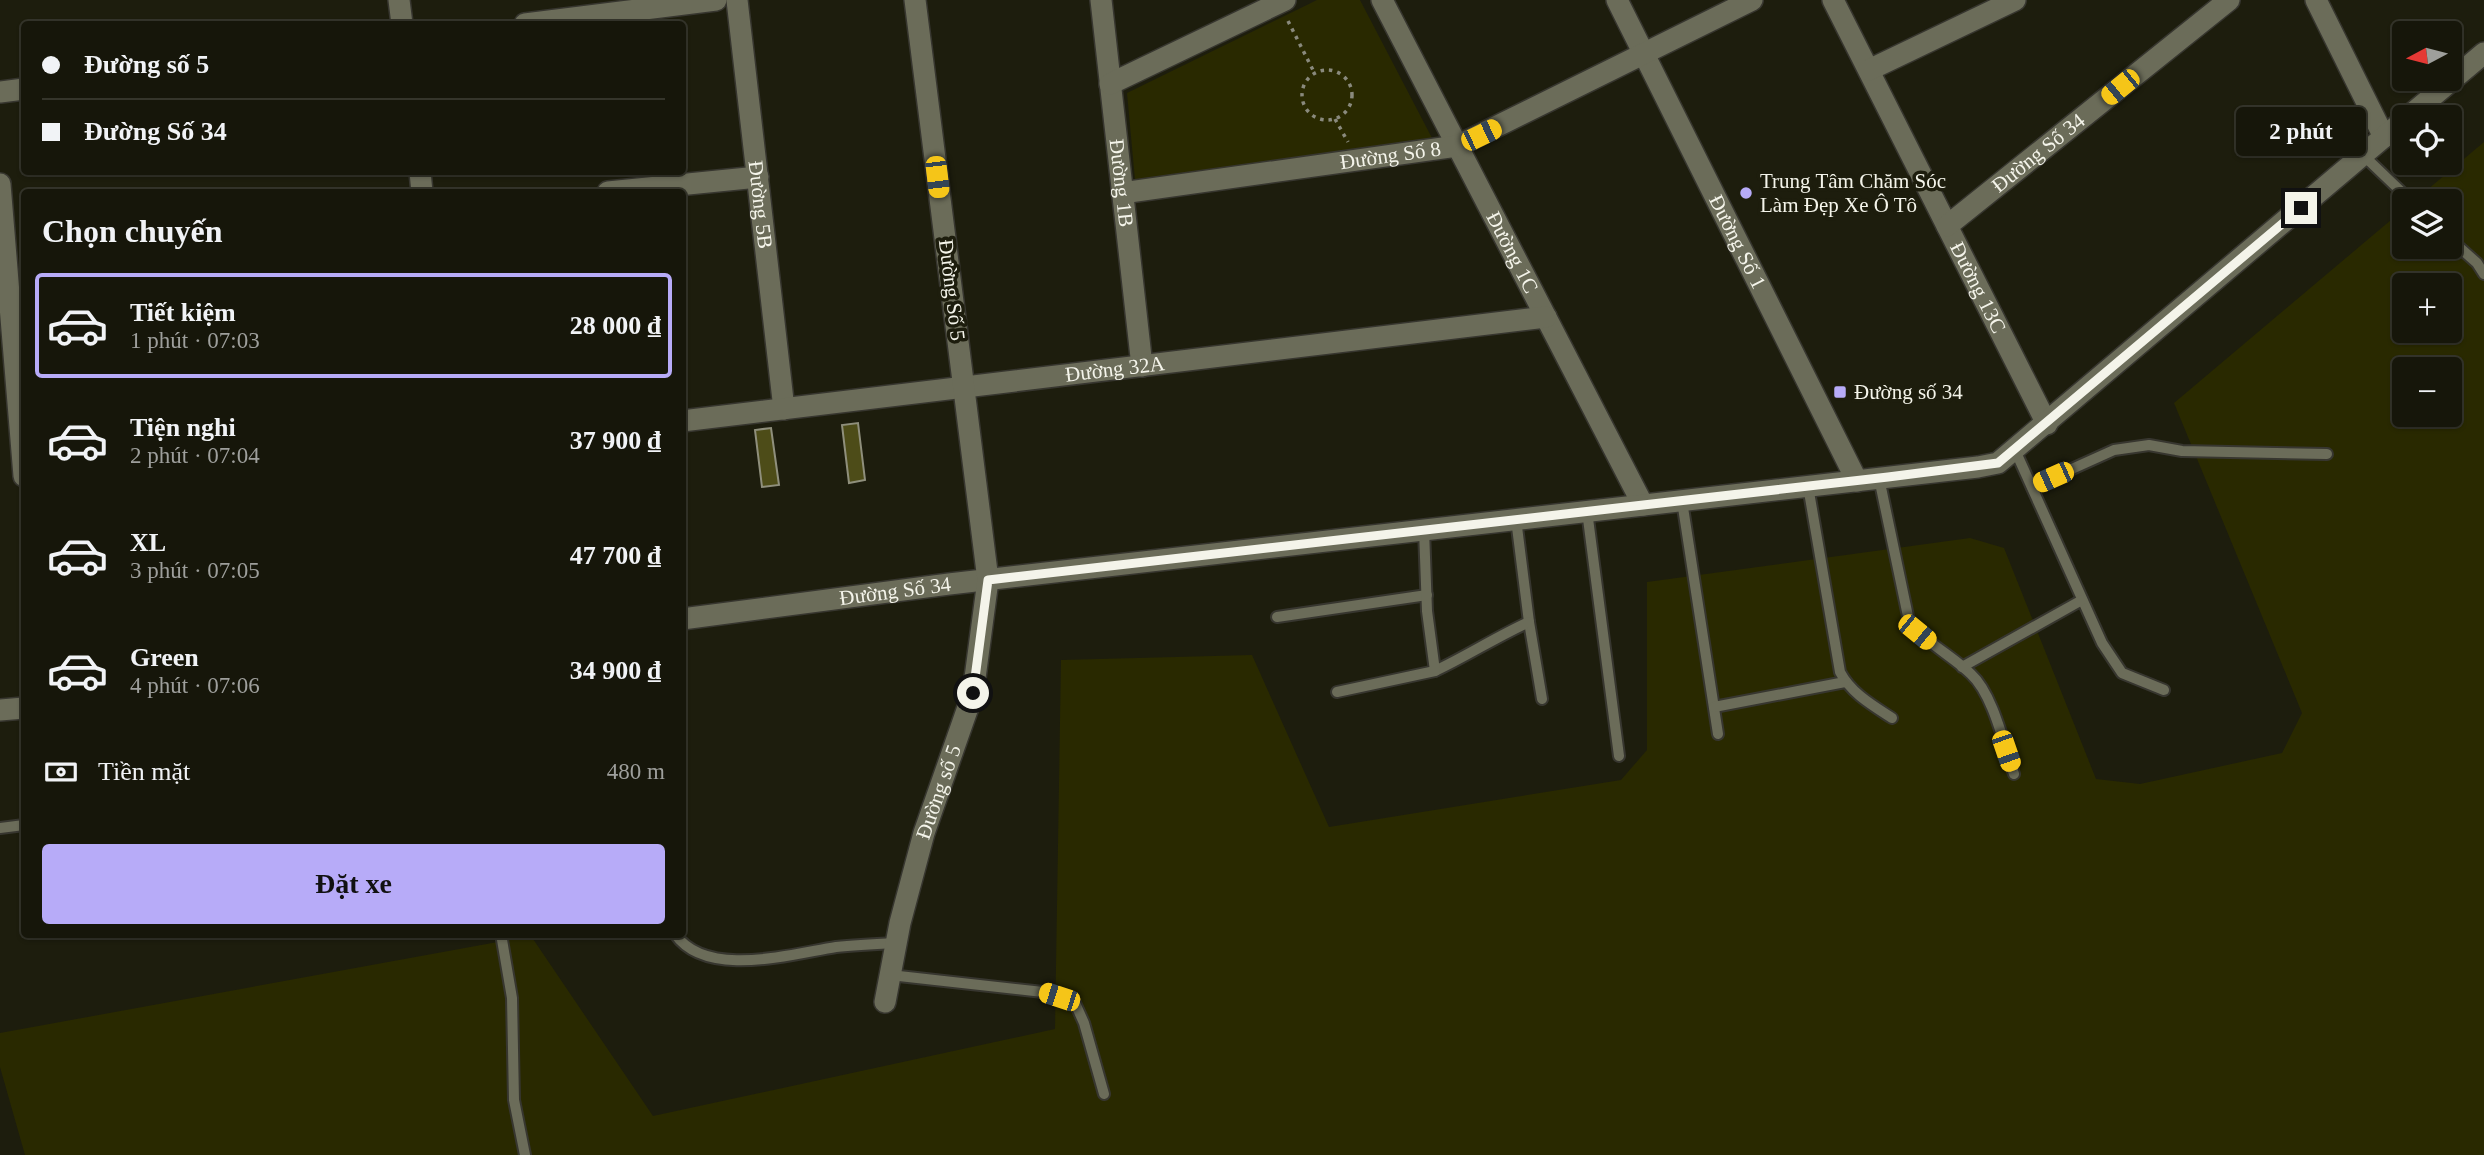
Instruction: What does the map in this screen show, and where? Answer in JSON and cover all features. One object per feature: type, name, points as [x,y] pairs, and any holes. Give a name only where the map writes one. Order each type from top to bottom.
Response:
[{"type":"street","points":[[399,0],[402,21]]},
{"type":"street","points":[[535,21],[574,9],[716,0]]},
{"type":"street","name":"Đường 5B","points":[[737,0],[784,409]]},
{"type":"street","name":"Đường Số 5","points":[[915,0],[988,580]]},
{"type":"street","name":"Đường 1B","points":[[1101,0],[1142,366]]},
{"type":"street","name":"Đường 1C","points":[[1382,0],[1643,505]]},
{"type":"street","name":"Đường Số 1","points":[[1618,0],[1857,481]]},
{"type":"street","name":"Đường Số 8","points":[[1122,193],[1457,146],[1752,0]]},
{"type":"street","name":"Đường 13C","points":[[1833,0],[2047,424]]},
{"type":"street","points":[[1869,71],[2015,0]]},
{"type":"street","name":"Đường Số 34","points":[[1947,226],[2229,0]]},
{"type":"street","points":[[2315,0],[2384,137]]},
{"type":"street","points":[[1110,84],[1282,2]]},
{"type":"street","name":"Đường Số 34","points":[[2423,105],[2484,53]]},
{"type":"street","points":[[0,92],[21,89]]},
{"type":"street","name":"Đường Số 34","points":[[686,618],[988,580],[1998,463],[2392,130]]},
{"type":"street","points":[[638,189],[758,177]]},
{"type":"street","points":[[0,184],[16,268],[21,397]]},
{"type":"street","name":"Đường 32A","points":[[686,421],[1546,317]]},
{"type":"street","name":"Đường số 5","points":[[885,1002],[896,943],[924,833],[973,693],[988,580]]},
{"type":"street","points":[[0,710],[21,708]]},
{"type":"lane","points":[[2363,155],[2398,189]]},
{"type":"lane","points":[[2462,250],[2477,263],[2484,274]]},
{"type":"lane","points":[[2032,486],[2114,450],[2149,445],[2182,451],[2327,454]]},
{"type":"lane","points":[[2015,450],[2102,643],[2122,673],[2164,690]]},
{"type":"lane","points":[[1879,478],[1909,621],[1917,632],[1982,685],[2014,774]]},
{"type":"lane","points":[[1808,486],[1840,671],[1845,682],[1860,697],[1892,718]]},
{"type":"lane","points":[[1682,501],[1718,734]]},
{"type":"lane","points":[[1587,511],[1619,756]]},
{"type":"lane","points":[[1516,519],[1542,699]]},
{"type":"lane","points":[[1424,530],[1435,671]]},
{"type":"lane","points":[[1277,617],[1427,595]]},
{"type":"lane","points":[[1962,667],[2082,600]]},
{"type":"lane","points":[[1337,692],[1435,671],[1529,622]]},
{"type":"lane","points":[[1714,707],[1845,682]]},
{"type":"lane","points":[[0,828],[21,825]]},
{"type":"lane","points":[[502,938],[512,998],[514,1100],[525,1155]]},
{"type":"lane","points":[[678,938],[708,958],[750,961],[840,947],[896,943]]},
{"type":"lane","points":[[890,975],[1043,992],[1075,1003],[1084,1023],[1104,1094]]},
{"type":"path","points":[[1282,2],[1314,72]]},
{"type":"path","points":[[1331,69],[1346,78],[1350,85],[1352,102],[1348,109],[1335,119],[1319,119],[1306,109],[1302,102],[1303,85],[1314,72],[1331,69]]},
{"type":"shaded area","points":[[1317,0],[1360,0],[1432,138],[1135,180],[1127,93]]},
{"type":"shaded area","points":[[2484,142],[2484,1155],[25,1155],[0,1067],[0,1033],[520,938],[532,938],[653,1116],[1055,1029],[1061,660],[1252,655],[1329,827],[1621,780],[1647,750],[1647,582],[1970,538],[2004,548],[2096,779],[2140,784],[2282,753],[2302,713],[2174,403],[2392,219],[2392,259],[2462,259],[2462,189],[2428,189],[2445,175],[2462,175],[2462,161]]},
{"type":"building","points":[[858,423],[865,480],[849,483],[842,425]]},
{"type":"building","points":[[771,428],[779,485],[762,487],[755,430]]},
{"type":"place","name":"Trung Tâm Chăm Sóc Làm Đẹp Xe Ô Tô","points":[[1746,193]]},
{"type":"place","name":"Đường số 34","points":[[1840,392]]},
{"type":"route","points":[[973,693],[988,580],[1998,463],[2301,208]]}]
